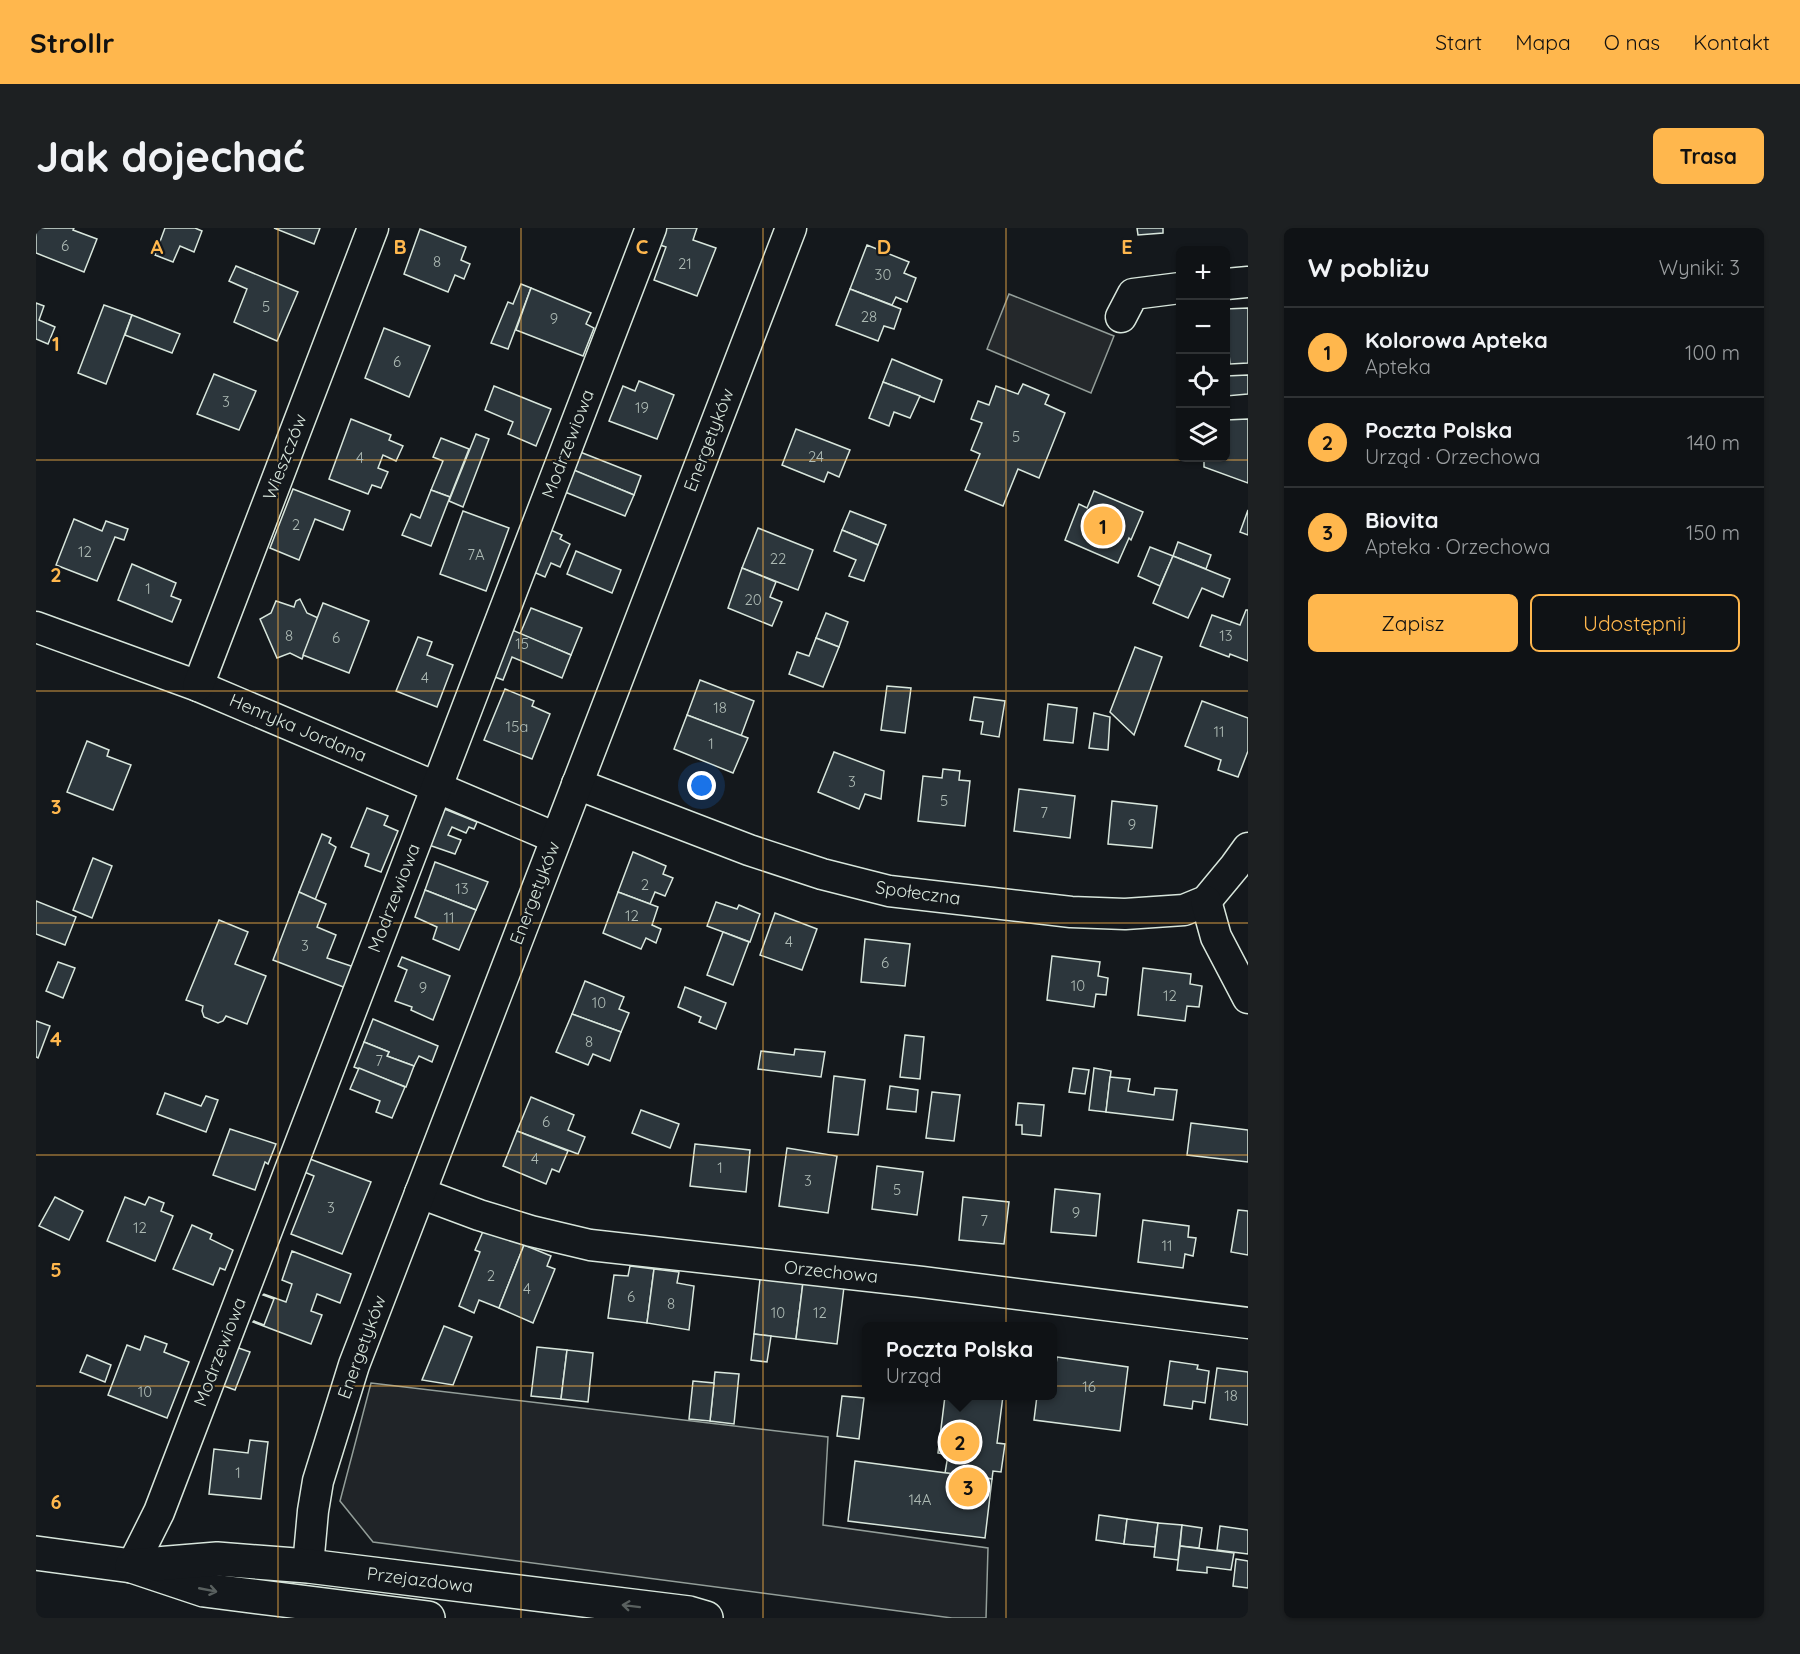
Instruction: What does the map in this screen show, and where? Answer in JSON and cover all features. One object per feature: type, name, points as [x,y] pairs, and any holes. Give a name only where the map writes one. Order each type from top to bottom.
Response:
[{"type":"main road","name":"Przejazdowa","points":[[36,1553],[132,1566],[204,1590],[428,1618]]},
{"type":"main road","name":"Przejazdowa","points":[[132,1566],[217,1559],[308,1566],[689,1613],[706,1618]]},
{"type":"street","name":"Wieszczów","points":[[198,686],[373,228]]},
{"type":"street","name":"Modrzewiowa","points":[[132,1566],[159,1512],[651,228]]},
{"type":"street","name":"Energetyków","points":[[308,1566],[318,1481],[354,1365],[791,228]]},
{"type":"street","points":[[1230,284],[1248,282]]},
{"type":"street","points":[[1121,317],[1133,294],[1176,289]]},
{"type":"street","name":"Henryka Jordana","points":[[36,627],[198,686],[556,838]]},
{"type":"street","name":"Społeczna","points":[[577,784],[749,850],[822,874],[889,891],[1071,912],[1125,914],[1184,910],[1206,900],[1248,848]]},
{"type":"street","points":[[1206,900],[1216,937],[1248,998]]},
{"type":"street","name":"Orzechowa","points":[[420,1193],[531,1231],[590,1245],[922,1282],[1248,1323]]},
{"type":"shaded area","points":[[1009,294],[1114,336],[1091,393],[987,349]]},
{"type":"shaded area","points":[[371,1383],[828,1437],[823,1525],[988,1548],[986,1618],[952,1618],[373,1542],[340,1501]]},
{"type":"building","points":[[36,228],[74,228],[73,230],[97,239],[84,272],[36,253]]},
{"type":"building","points":[[165,228],[195,228],[202,231],[194,252],[180,246],[173,262],[155,255]]},
{"type":"building","points":[[274,228],[320,228],[314,244]]},
{"type":"building","points":[[663,228],[697,228],[693,240],[716,248],[697,296],[654,280],[666,247],[657,244]]},
{"type":"building","points":[[1137,228],[1163,228],[1163,233],[1138,235]]},
{"type":"building","points":[[420,229],[466,247],[461,260],[470,264],[464,279],[455,275],[448,292],[404,274]]},
{"type":"building","points":[[867,245],[909,262],[904,273],[916,278],[907,302],[896,297],[892,305],[850,289]]},
{"type":"building","points":[[236,266],[298,292],[277,341],[234,322],[247,289],[229,281]]},
{"type":"building","points":[[521,284],[531,288],[508,349],[491,343],[508,302],[513,304]]},
{"type":"building","points":[[531,288],[591,313],[586,324],[594,328],[583,356],[516,330]]},
{"type":"building","points":[[850,289],[901,309],[894,329],[884,326],[878,341],[836,325]]},
{"type":"building","points":[[36,303],[44,306],[39,320],[55,327],[48,344],[36,339]]},
{"type":"building","points":[[104,305],[132,315],[106,384],[78,373]]},
{"type":"building","points":[[1248,308],[1248,363],[1230,364],[1230,309]]},
{"type":"building","points":[[132,315],[180,334],[172,353],[125,335]]},
{"type":"building","points":[[384,328],[430,346],[409,397],[365,378]]},
{"type":"building","points":[[892,359],[942,380],[934,402],[883,382]]},
{"type":"building","points":[[214,374],[256,391],[239,430],[197,414]]},
{"type":"building","points":[[1248,375],[1248,394],[1230,396],[1230,376]]},
{"type":"building","points":[[639,381],[674,395],[657,439],[609,421],[623,386],[635,391]]},
{"type":"building","points":[[883,382],[920,396],[910,418],[894,412],[889,426],[869,418]]},
{"type":"building","points":[[1023,384],[1049,395],[1045,404],[1065,413],[1039,478],[1018,469],[1003,506],[965,490],[980,454],[971,450],[982,423],[971,419],[978,401],[989,405],[996,386],[1018,394]]},
{"type":"building","points":[[494,386],[551,409],[536,446],[508,434],[513,422],[485,410]]},
{"type":"building","points":[[351,419],[391,435],[389,440],[403,446],[396,461],[383,455],[378,468],[388,472],[381,488],[372,485],[368,494],[329,479]]},
{"type":"building","points":[[1248,419],[1248,483],[1204,467],[1204,462],[1230,462],[1230,420]]},
{"type":"building","points":[[796,429],[850,450],[839,477],[828,472],[824,482],[782,465]]},
{"type":"building","points":[[476,434],[489,439],[463,507],[449,501]]},
{"type":"building","points":[[441,438],[469,449],[450,497],[431,490],[443,461],[433,457]]},
{"type":"building","points":[[575,450],[641,476],[634,495],[568,468]]},
{"type":"building","points":[[569,468],[634,495],[625,516],[560,490]]},
{"type":"building","points":[[293,489],[350,511],[343,530],[315,519],[299,560],[270,548]]},
{"type":"building","points":[[431,490],[450,497],[431,546],[402,535],[411,514],[420,518]]},
{"type":"building","points":[[1094,491],[1143,512],[1118,563],[1065,540],[1079,504],[1087,508]]},
{"type":"building","points":[[1248,510],[1248,535],[1240,532]]},
{"type":"building","points":[[463,511],[509,528],[486,591],[440,574]]},
{"type":"building","points":[[850,511],[886,525],[878,545],[842,530]]},
{"type":"building","points":[[74,519],[102,531],[106,521],[128,529],[124,540],[115,537],[97,581],[56,565]]},
{"type":"building","points":[[544,527],[562,535],[560,539],[570,544],[560,567],[551,563],[545,577],[527,569]]},
{"type":"building","points":[[758,528],[813,550],[798,590],[742,568]]},
{"type":"building","points":[[842,530],[878,545],[864,581],[849,576],[856,560],[834,551]]},
{"type":"building","points":[[1178,542],[1211,555],[1206,569],[1173,556]]},
{"type":"building","points":[[1150,547],[1173,556],[1160,586],[1138,576]]},
{"type":"building","points":[[576,551],[621,570],[612,593],[567,574]]},
{"type":"building","points":[[1173,556],[1230,579],[1223,597],[1202,588],[1188,618],[1153,603]]},
{"type":"building","points":[[132,564],[176,583],[171,596],[181,600],[172,622],[118,600]]},
{"type":"building","points":[[742,568],[776,582],[770,597],[782,602],[772,626],[728,608]]},
{"type":"building","points":[[300,599],[307,613],[318,618],[302,659],[290,653],[277,658],[260,619],[271,613],[276,601],[294,607],[296,601]]},
{"type":"building","points":[[323,603],[369,621],[349,673],[303,655]]},
{"type":"building","points":[[531,608],[582,628],[571,655],[520,634]]},
{"type":"building","points":[[1248,610],[1248,661],[1230,654],[1229,657],[1200,646],[1212,615],[1240,625]]},
{"type":"building","points":[[826,613],[848,622],[839,647],[816,638]]},
{"type":"building","points":[[505,627],[571,655],[562,678],[512,657],[503,680],[487,674]]},
{"type":"building","points":[[418,637],[432,642],[427,655],[453,665],[437,707],[396,691]]},
{"type":"building","points":[[816,638],[839,647],[823,687],[789,674],[797,652],[809,656]]},
{"type":"building","points":[[1135,647],[1162,657],[1134,735],[1110,712]]},
{"type":"building","points":[[700,680],[754,701],[741,736],[687,715]]},
{"type":"building","points":[[887,686],[911,688],[905,733],[881,730]]},
{"type":"building","points":[[505,689],[534,701],[532,706],[550,714],[532,759],[484,740]]},
{"type":"building","points":[[974,697],[1005,701],[999,737],[981,734],[983,722],[970,720]]},
{"type":"building","points":[[1202,701],[1248,718],[1248,751],[1238,777],[1218,770],[1221,760],[1185,746]]},
{"type":"building","points":[[1048,704],[1077,708],[1073,743],[1044,740]]},
{"type":"building","points":[[1094,713],[1110,717],[1108,750],[1089,748]]},
{"type":"building","points":[[687,715],[748,738],[733,773],[674,749]]},
{"type":"building","points":[[87,741],[109,750],[107,756],[131,765],[113,810],[67,792]]},
{"type":"building","points":[[834,752],[884,771],[881,799],[865,794],[859,809],[818,792]]},
{"type":"building","points":[[943,769],[960,771],[959,780],[970,781],[965,826],[918,821],[923,776],[942,778]]},
{"type":"building","points":[[1019,789],[1075,796],[1070,838],[1014,831]]},
{"type":"building","points":[[1112,801],[1157,806],[1152,848],[1108,844]]},
{"type":"building","points":[[437,806],[477,822],[474,829],[469,827],[466,833],[452,827],[448,835],[461,840],[455,854],[423,843]]},
{"type":"building","points":[[367,808],[388,816],[384,825],[398,831],[381,872],[365,866],[369,854],[351,847]]},
{"type":"building","points":[[322,834],[331,838],[329,843],[336,847],[315,900],[299,892]]},
{"type":"building","points":[[633,852],[666,866],[663,874],[673,878],[665,896],[655,892],[650,904],[618,892]]},
{"type":"building","points":[[93,858],[112,866],[92,918],[73,910]]},
{"type":"building","points":[[435,862],[488,882],[476,910],[425,890]]},
{"type":"building","points":[[425,890],[476,910],[459,950],[433,939],[437,927],[415,917]]},
{"type":"building","points":[[299,892],[326,904],[317,927],[336,935],[327,958],[354,967],[346,988],[273,960]]},
{"type":"building","points":[[618,892],[658,907],[652,925],[661,929],[656,943],[646,938],[641,949],[603,933]]},
{"type":"building","points":[[36,901],[76,917],[65,945],[36,934]]},
{"type":"building","points":[[716,902],[737,909],[739,905],[760,914],[750,942],[707,926]]},
{"type":"building","points":[[775,913],[817,929],[802,970],[760,955]]},
{"type":"building","points":[[219,920],[248,932],[235,964],[266,976],[247,1024],[226,1016],[218,1023],[204,1017],[203,1006],[186,1000]]},
{"type":"building","points":[[723,932],[749,942],[733,985],[707,975]]},
{"type":"building","points":[[865,939],[910,944],[905,986],[861,982]]},
{"type":"building","points":[[1052,956],[1100,962],[1098,976],[1108,978],[1106,995],[1096,994],[1094,1007],[1047,1000]]},
{"type":"building","points":[[402,957],[450,976],[433,1020],[411,1010],[412,1007],[395,1001],[407,970],[398,966]]},
{"type":"building","points":[[58,962],[75,968],[63,998],[46,991]]},
{"type":"building","points":[[1143,968],[1191,974],[1190,984],[1202,986],[1199,1007],[1187,1006],[1185,1021],[1138,1015]]},
{"type":"building","points":[[585,981],[624,997],[619,1009],[629,1013],[621,1032],[572,1014]]},
{"type":"building","points":[[685,987],[726,1003],[716,1029],[699,1022],[701,1017],[678,1007]]},
{"type":"building","points":[[572,1014],[621,1032],[610,1061],[593,1054],[588,1065],[556,1052]]},
{"type":"building","points":[[373,1019],[438,1046],[432,1062],[419,1056],[414,1066],[387,1056],[389,1052],[364,1042]]},
{"type":"building","points":[[36,1021],[50,1026],[38,1058],[36,1057]]},
{"type":"building","points":[[905,1035],[924,1037],[920,1079],[900,1077]]},
{"type":"building","points":[[364,1042],[389,1052],[387,1056],[414,1066],[406,1087],[354,1067]]},
{"type":"building","points":[[795,1049],[825,1052],[821,1077],[758,1069],[761,1051],[794,1055]]},
{"type":"building","points":[[359,1068],[405,1087],[392,1118],[376,1112],[380,1101],[350,1089]]},
{"type":"building","points":[[1073,1068],[1089,1070],[1085,1094],[1069,1092]]},
{"type":"building","points":[[1094,1068],[1111,1071],[1106,1112],[1089,1110]]},
{"type":"building","points":[[834,1076],[865,1080],[858,1135],[828,1132]]},
{"type":"building","points":[[1110,1077],[1130,1079],[1128,1091],[1154,1095],[1155,1088],[1177,1090],[1173,1120],[1106,1112]]},
{"type":"building","points":[[890,1086],[918,1090],[916,1112],[887,1109]]},
{"type":"building","points":[[932,1092],[960,1095],[954,1141],[926,1138]]},
{"type":"building","points":[[165,1093],[201,1106],[206,1096],[218,1100],[206,1132],[157,1114]]},
{"type":"building","points":[[531,1097],[574,1115],[568,1130],[585,1137],[578,1154],[517,1131]]},
{"type":"building","points":[[1018,1103],[1044,1105],[1041,1136],[1022,1134],[1022,1125],[1016,1125]]},
{"type":"building","points":[[641,1110],[679,1124],[670,1148],[632,1133]]},
{"type":"building","points":[[1191,1123],[1248,1130],[1248,1162],[1187,1155]]},
{"type":"building","points":[[230,1129],[276,1144],[268,1164],[265,1162],[255,1190],[213,1175]]},
{"type":"building","points":[[517,1131],[568,1151],[559,1172],[552,1169],[546,1184],[503,1166]]},
{"type":"building","points":[[695,1144],[750,1150],[746,1192],[690,1186]]},
{"type":"building","points":[[787,1148],[837,1156],[828,1213],[779,1206]]},
{"type":"building","points":[[302,1156],[371,1182],[342,1254],[291,1234],[314,1176],[297,1169]]},
{"type":"building","points":[[877,1166],[923,1172],[917,1215],[872,1209]]},
{"type":"building","points":[[1055,1189],[1100,1194],[1096,1236],[1051,1232]]},
{"type":"building","points":[[55,1197],[83,1211],[69,1240],[39,1226]]},
{"type":"building","points":[[125,1197],[145,1205],[149,1197],[164,1203],[161,1211],[173,1216],[155,1261],[107,1241]]},
{"type":"building","points":[[963,1197],[1009,1202],[1004,1244],[959,1240]]},
{"type":"building","points":[[1238,1210],[1248,1211],[1248,1255],[1231,1252]]},
{"type":"building","points":[[1143,1220],[1189,1226],[1188,1237],[1196,1238],[1193,1256],[1185,1254],[1183,1268],[1138,1262]]},
{"type":"building","points":[[192,1225],[212,1234],[210,1239],[233,1250],[225,1270],[220,1268],[213,1285],[173,1269]]},
{"type":"building","points":[[484,1229],[524,1245],[499,1308],[479,1300],[474,1313],[459,1306],[480,1252],[475,1250]]},
{"type":"building","points":[[524,1245],[551,1256],[547,1266],[555,1269],[533,1323],[499,1308]]},
{"type":"building","points":[[292,1251],[351,1274],[340,1303],[317,1294],[311,1311],[322,1315],[311,1344],[253,1322],[264,1325],[274,1299],[264,1294],[286,1302],[292,1284],[282,1280]]},
{"type":"building","points":[[630,1266],[654,1269],[647,1323],[608,1318],[614,1275],[628,1276]]},
{"type":"building","points":[[654,1269],[679,1272],[677,1283],[694,1286],[689,1330],[647,1323]]},
{"type":"building","points":[[760,1279],[785,1282],[786,1279],[803,1282],[796,1339],[754,1334]]},
{"type":"building","points":[[803,1282],[844,1287],[837,1344],[796,1339]]},
{"type":"building","points":[[444,1326],[472,1337],[453,1385],[422,1380]]},
{"type":"building","points":[[754,1334],[771,1336],[767,1362],[751,1360]]},
{"type":"building","points":[[145,1336],[167,1344],[164,1352],[189,1362],[167,1418],[108,1395],[127,1345],[140,1350]]},
{"type":"building","points":[[230,1345],[250,1352],[235,1390],[216,1383]]},
{"type":"building","points":[[537,1347],[567,1350],[561,1399],[531,1396]]},
{"type":"building","points":[[567,1350],[593,1353],[588,1402],[561,1399]]},
{"type":"building","points":[[87,1355],[111,1365],[105,1382],[80,1372]]},
{"type":"building","points":[[1057,1357],[1128,1367],[1120,1431],[1034,1420],[1036,1400],[1057,1400]]},
{"type":"building","points":[[1170,1361],[1198,1365],[1197,1369],[1209,1371],[1205,1403],[1193,1401],[1192,1409],[1164,1405]]},
{"type":"building","points":[[1217,1368],[1248,1372],[1248,1425],[1210,1419]]},
{"type":"building","points":[[715,1372],[739,1374],[734,1424],[710,1421]]},
{"type":"building","points":[[693,1381],[714,1383],[710,1421],[689,1419]]},
{"type":"building","points":[[842,1396],[862,1398],[864,1400],[859,1439],[837,1436]]},
{"type":"building","points":[[945,1400],[1002,1400],[997,1443],[1005,1444],[1001,1472],[993,1471],[992,1479],[945,1473],[948,1455],[938,1453]]},
{"type":"building","points":[[250,1440],[268,1442],[261,1499],[209,1494],[214,1449],[248,1453]]},
{"type":"building","points":[[855,1461],[992,1479],[985,1538],[848,1521]]},
{"type":"building","points":[[1099,1515],[1127,1519],[1124,1544],[1096,1540]]},
{"type":"building","points":[[1127,1519],[1158,1523],[1155,1547],[1124,1544]]},
{"type":"building","points":[[1158,1523],[1182,1525],[1178,1560],[1154,1557]]},
{"type":"building","points":[[1182,1525],[1202,1528],[1199,1548],[1180,1546]]},
{"type":"building","points":[[1220,1526],[1248,1530],[1248,1554],[1217,1550]]},
{"type":"building","points":[[1180,1546],[1234,1553],[1231,1570],[1207,1567],[1207,1573],[1177,1570]]},
{"type":"building","points":[[1236,1559],[1248,1561],[1248,1588],[1233,1586]]},
{"type":"place","name":"Kolorowa Apteka","points":[[1103,526]]},
{"type":"place","name":"Poczta Polska","points":[[960,1442]]},
{"type":"place","name":"Biovita","points":[[968,1487]]}]
